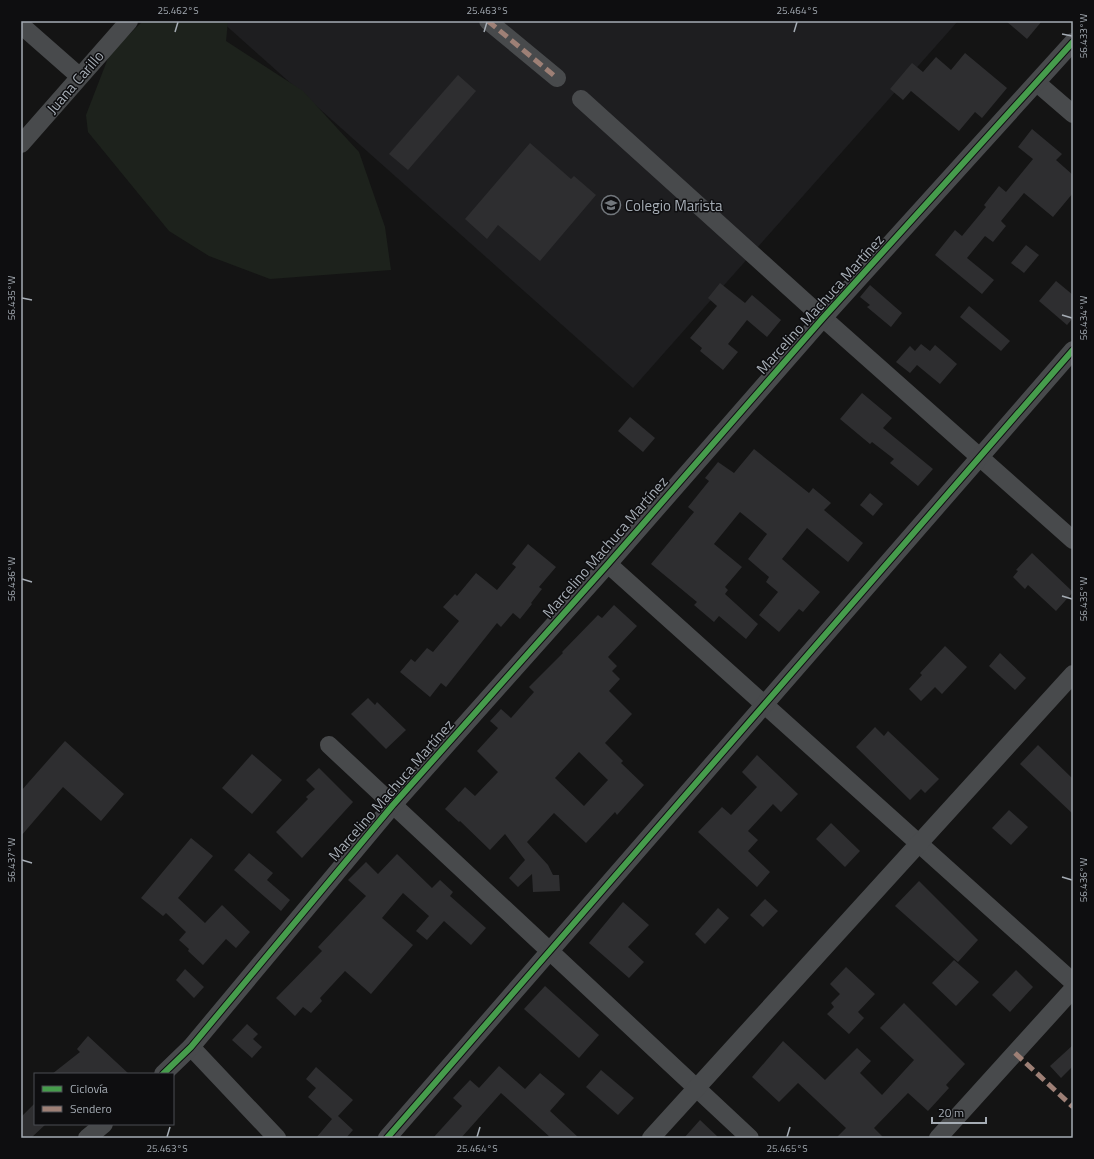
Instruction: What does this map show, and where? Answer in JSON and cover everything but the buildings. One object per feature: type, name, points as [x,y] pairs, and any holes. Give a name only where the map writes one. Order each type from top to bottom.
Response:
[{"type":"street","name":"Juana Carillo","points":[[21,144],[79,76],[129,21]]},
{"type":"street","points":[[488,21],[557,78]]},
{"type":"street","points":[[21,25],[79,76]]},
{"type":"street","name":"Marcelino Machuca Martínez","points":[[164,1073],[191,1047],[393,805],[608,564],[823,318],[1073,42]]},
{"type":"street","points":[[1037,83],[1073,114]]},
{"type":"street","points":[[581,99],[823,318],[1073,540]]},
{"type":"street","points":[[387,1138],[981,458],[1073,350]]},
{"type":"street","points":[[608,564],[1073,982]]},
{"type":"street","points":[[650,1138],[1073,674]]},
{"type":"street","points":[[328,745],[750,1138]]},
{"type":"street","points":[[938,1138],[1073,989]]},
{"type":"street","points":[[191,1047],[277,1138]]},
{"type":"street","points":[[87,1138],[103,1125]]},
{"type":"shaded area","points":[[143,21],[228,21],[226,41],[303,91],[359,152],[385,227],[391,270],[270,279],[209,256],[169,231],[88,132],[86,115],[110,53]]},
{"type":"shaded area","name":"Colegio Marista","points":[[221,21],[958,21],[633,388]]},
{"type":"marked path","points":[[488,21],[557,78]]},
{"type":"marked path","points":[[1015,1053],[1073,1107]]},
{"type":"cycle path","points":[[164,1073],[191,1047],[393,805],[608,564],[823,318],[1073,42]]},
{"type":"cycle path","points":[[387,1138],[1073,350]]},
{"type":"place","name":"Colegio Marista","points":[[611,205]]}]
